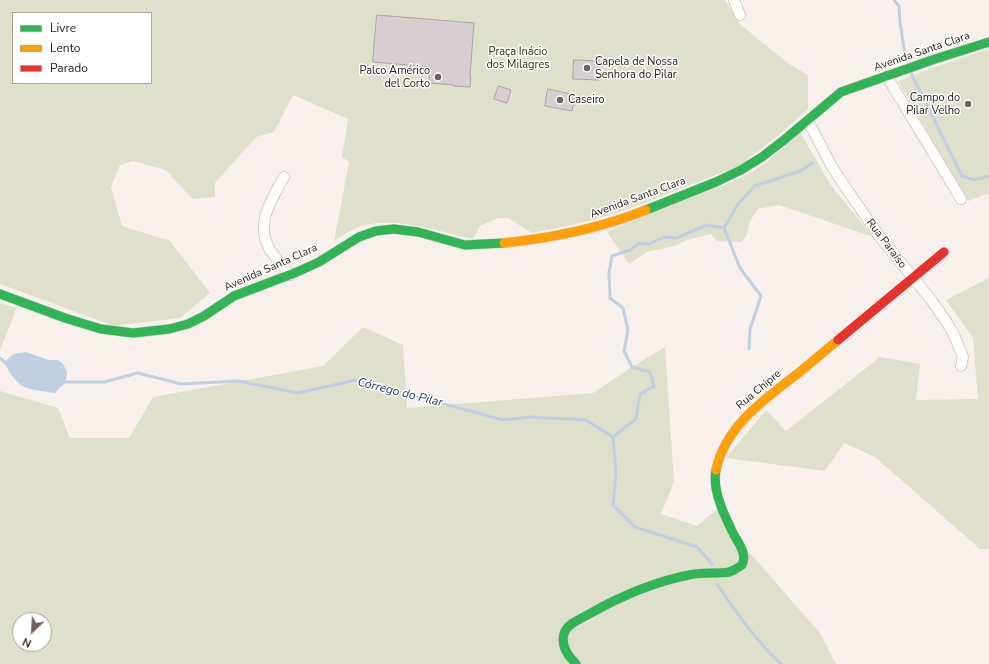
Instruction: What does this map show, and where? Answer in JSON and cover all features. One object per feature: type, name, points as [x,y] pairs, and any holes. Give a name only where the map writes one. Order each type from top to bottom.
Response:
[{"type":"street","points":[[734,0],[740,15]]},
{"type":"street","name":"Avenida Santa Clara","points":[[0,294],[65,318],[101,329],[133,333],[169,329],[188,324],[204,316],[234,296],[290,275],[319,262],[359,237],[376,231],[394,229],[418,232],[465,245],[479,245],[532,240],[591,228],[638,213],[716,182],[741,170],[762,157],[808,121],[841,92],[855,86],[887,77],[989,42]]},
{"type":"street","points":[[887,77],[961,199]]},
{"type":"street","name":"Rua Paraíso","points":[[808,121],[832,167],[848,191],[911,277],[932,301],[954,335],[963,357],[961,366]]},
{"type":"street","points":[[284,177],[267,208],[263,222],[264,236],[269,248],[290,275]]},
{"type":"street","name":"Rua Chipre","points":[[576,664],[567,655],[564,647],[564,634],[569,626],[582,617],[621,596],[647,585],[694,574],[722,573],[737,570],[741,566],[744,559],[742,548],[726,520],[718,498],[715,483],[716,470],[726,442],[737,426],[763,400],[807,366],[911,277],[944,252]]},
{"type":"green space","name":"Praça Inácio dos Milagres","points":[[0,0],[725,0],[740,24],[789,64],[808,75],[808,109],[780,134],[739,166],[631,208],[590,221],[532,233],[508,218],[498,218],[480,226],[473,239],[417,226],[375,223],[361,226],[334,241],[349,162],[342,157],[348,119],[293,95],[274,132],[256,137],[215,183],[215,197],[192,199],[166,170],[133,161],[120,165],[111,187],[122,226],[170,241],[210,293],[180,318],[114,326],[0,284]]},
{"type":"green space","points":[[989,49],[989,193],[968,201],[898,81]]},
{"type":"green space","points":[[800,132],[830,184],[873,237],[779,205],[758,209],[750,221],[746,237],[741,242],[717,241],[711,234],[690,239],[674,246],[647,252],[629,264],[607,232],[658,210],[729,183],[752,172],[768,161]]},
{"type":"green space","points":[[989,278],[989,549],[980,549],[875,457],[844,443],[825,471],[726,458],[766,410],[786,431],[880,357],[920,364],[916,400],[978,399],[973,338],[946,300]]},
{"type":"green space","points":[[0,303],[17,308],[0,350]]},
{"type":"green space","points":[[363,327],[403,345],[407,408],[593,393],[665,347],[674,482],[661,514],[697,526],[719,507],[728,528],[820,633],[836,664],[0,664],[0,391],[58,408],[70,438],[129,438],[153,397],[323,366]]},
{"type":"water","points":[[26,352],[49,360],[58,360],[63,364],[67,372],[66,383],[55,393],[30,389],[21,385],[15,380],[5,363],[14,354]]},
{"type":"building","points":[[377,15],[474,23],[470,87],[429,83],[430,67],[373,62]]},
{"type":"building","name":"Capela de Nossa Senhora do Pilar","points":[[574,60],[600,61],[599,80],[573,79]]},
{"type":"building","points":[[499,86],[511,90],[507,103],[494,99]]},
{"type":"building","name":"Caseiro","points":[[548,89],[575,95],[572,111],[545,106]]},
{"type":"waterway","points":[[894,0],[899,6],[905,55]]},
{"type":"waterway","points":[[911,73],[962,176],[975,180],[989,176]]},
{"type":"waterway","points":[[749,349],[750,329],[761,296],[740,268],[724,228],[738,204],[755,186],[800,171],[813,163]]},
{"type":"waterway","points":[[712,564],[697,547],[635,527],[613,505],[616,473],[613,437],[636,419],[640,394],[654,386],[650,372],[632,367],[624,351],[628,330],[623,308],[610,298],[609,272],[612,256],[630,250],[639,243],[649,244],[664,237],[676,238],[707,225],[724,228]]},
{"type":"waterway","name":"Córrego do Pilar","points":[[0,358],[8,365]]},
{"type":"waterway","name":"Córrego do Pilar","points":[[62,382],[104,382],[138,373],[181,384],[239,381],[298,393],[356,380],[503,420],[531,417],[586,420],[613,437]]},
{"type":"waterway","points":[[717,584],[754,635],[770,654],[782,664]]},
{"type":"traffic: fast","points":[[646,210],[716,182],[741,170],[762,157],[784,140],[841,92],[989,42]]},
{"type":"traffic: fast","points":[[0,294],[65,318],[101,329],[133,333],[169,329],[188,324],[204,316],[234,296],[319,262],[359,237],[376,231],[394,229],[418,232],[465,245],[504,243]]},
{"type":"traffic: fast","points":[[576,664],[567,653],[563,641],[565,631],[576,621],[613,601],[638,590],[694,574],[729,572],[742,565],[744,556],[743,552],[724,514],[717,495],[715,482],[716,470]]},
{"type":"traffic: slow","points":[[504,243],[540,238],[594,227],[646,210]]},
{"type":"traffic: slow","points":[[716,470],[721,454],[729,439],[750,413],[838,340]]},
{"type":"traffic: jam","points":[[838,340],[944,252]]},
{"type":"place","name":"Capela de Nossa Senhora do Pilar","points":[[587,68]]},
{"type":"place","name":"Palco Américo del Corto","points":[[438,77]]},
{"type":"place","name":"Caseiro","points":[[560,100]]},
{"type":"place","name":"Campo do Pilar Velho","points":[[968,104]]}]
